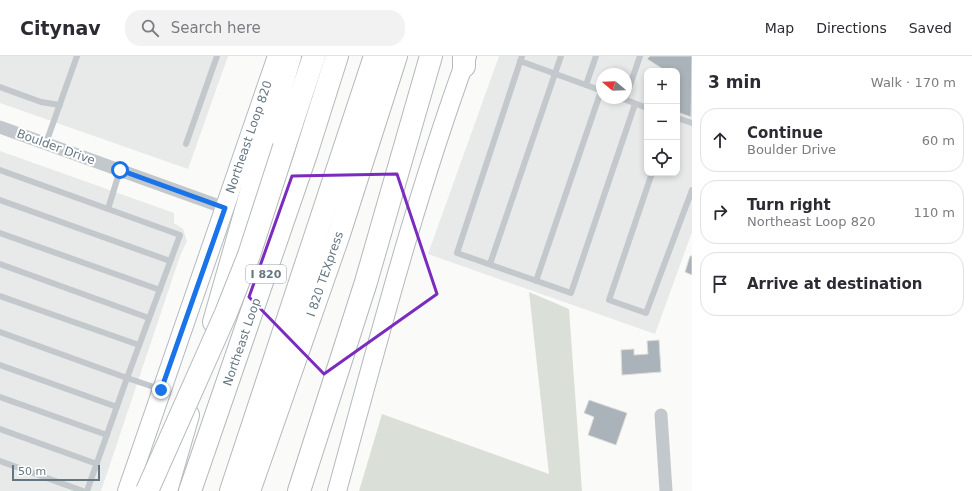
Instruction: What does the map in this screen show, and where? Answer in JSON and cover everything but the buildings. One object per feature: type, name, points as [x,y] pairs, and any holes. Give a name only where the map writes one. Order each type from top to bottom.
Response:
[{"type":"highway","points":[[166,491],[290,56]]},
{"type":"highway","points":[[147,491],[226,313],[249,255],[314,56]]},
{"type":"highway","name":"Northeast Loop","points":[[190,491],[306,154],[337,56]]},
{"type":"highway","name":"I 820 TEXpress","points":[[231,491],[375,56]]},
{"type":"highway","name":"I 820 TEXpress","points":[[249,491],[339,234],[396,56]]},
{"type":"highway","points":[[300,491],[366,282],[431,56]]},
{"type":"highway","points":[[264,491],[311,350],[311,314]]},
{"type":"main road","name":"Northeast Loop 820","points":[[128,491],[161,390],[277,56]]},
{"type":"main road","points":[[337,491],[369,372],[413,221],[465,59]]},
{"type":"street","name":"Boulder Drive","points":[[0,127],[225,208]]},
{"type":"street","points":[[661,415],[666,491]]},
{"type":"lane","points":[[46,144],[77,56]]},
{"type":"lane","points":[[186,144],[217,56]]},
{"type":"lane","points":[[490,264],[562,56]]},
{"type":"lane","points":[[586,85],[596,56]]},
{"type":"lane","points":[[632,77],[640,56]]},
{"type":"lane","points":[[596,89],[555,74],[521,58],[457,253],[571,293],[635,104]]},
{"type":"lane","points":[[0,87],[41,102],[60,105]]},
{"type":"lane","points":[[632,102],[644,107]]},
{"type":"lane","points":[[536,281],[597,104]]},
{"type":"lane","points":[[680,119],[692,123]]},
{"type":"lane","points":[[0,170],[180,235],[87,491]]},
{"type":"lane","points":[[108,209],[120,170]]},
{"type":"lane","points":[[651,176],[610,300],[646,313],[692,190]]},
{"type":"lane","points":[[0,200],[170,261]]},
{"type":"lane","points":[[0,233],[160,290]]},
{"type":"lane","points":[[0,264],[149,318]]},
{"type":"lane","points":[[0,296],[139,345]]},
{"type":"lane","points":[[0,332],[161,390]]},
{"type":"lane","points":[[0,365],[117,407]]},
{"type":"lane","points":[[0,397],[107,435]]},
{"type":"lane","points":[[0,429],[97,464]]},
{"type":"lane","points":[[0,462],[83,491]]},
{"type":"highlighted area","points":[[397,174],[437,294],[324,374],[249,297],[292,176]]},
{"type":"shaded area","points":[[0,56],[228,56],[188,169],[0,103]]},
{"type":"shaded area","points":[[499,56],[692,56],[692,232],[655,334],[428,254]]},
{"type":"shaded area","points":[[0,151],[174,213],[174,223],[183,229],[187,241],[180,256],[101,491],[0,491]]},
{"type":"shaded area","points":[[529,292],[569,309],[582,491],[359,491],[382,414],[549,474]]},
{"type":"route","points":[[120,170],[225,208],[161,390]]}]
